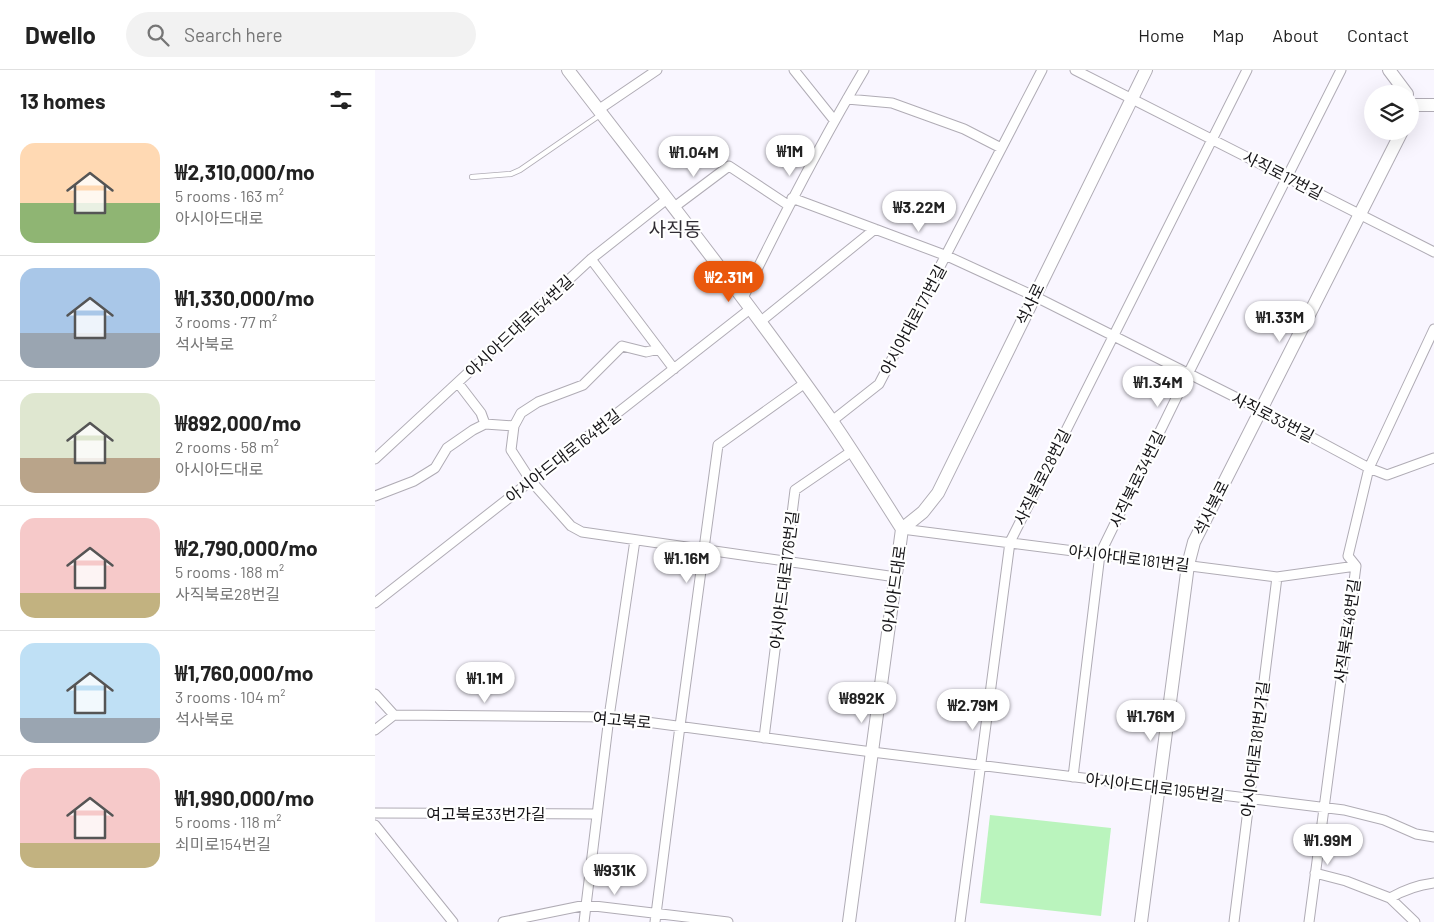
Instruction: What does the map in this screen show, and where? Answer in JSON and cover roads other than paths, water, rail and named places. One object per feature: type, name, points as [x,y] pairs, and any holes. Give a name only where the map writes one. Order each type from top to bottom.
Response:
[{"type":"main road","name":"아시아드대로","points":[[568,70],[743,298],[805,383],[852,451],[902,529],[849,922]]},
{"type":"main road","name":"석사로","points":[[902,529],[923,512],[938,493],[1146,70]]},
{"type":"main road","points":[[1389,70],[1400,85]]},
{"type":"main road","points":[[1419,106],[1434,105]]},
{"type":"main road","name":"석사북로","points":[[1141,922],[1188,565],[1194,542],[1398,140]]},
{"type":"street","points":[[600,112],[657,70]]},
{"type":"street","points":[[793,70],[835,120]]},
{"type":"street","points":[[743,298],[790,202],[864,70]]},
{"type":"street","name":"아시아대로171번길","points":[[832,421],[879,384],[1042,70]]},
{"type":"street","name":"사직로17번길","points":[[1075,70],[1434,252]]},
{"type":"street","name":"사직북로28번길","points":[[960,922],[1010,542],[1247,70]]},
{"type":"street","name":"사직북로34번길","points":[[1073,777],[1100,554],[1341,70]]},
{"type":"street","points":[[847,99],[892,103],[964,129],[1001,148]]},
{"type":"street","name":"사직로33번길","points":[[670,204],[729,166],[790,202],[875,229],[947,256],[1034,296],[1261,410],[1369,468],[1387,475],[1434,458]]},
{"type":"street","name":"아시아드대로154번길","points":[[375,459],[591,259],[670,204]]},
{"type":"street","points":[[760,322],[875,229]]},
{"type":"street","points":[[591,259],[674,368]]},
{"type":"street","name":"아시아드대로164번길","points":[[375,603],[750,309]]},
{"type":"street","name":"사직북로48번길","points":[[1309,922],[1357,566],[1348,556],[1369,468],[1434,329]]},
{"type":"street","points":[[659,350],[646,352],[622,346],[583,385],[538,402],[521,413],[513,426],[511,450],[531,481],[571,526],[582,532],[896,576]]},
{"type":"street","points":[[458,383],[481,413],[485,424]]},
{"type":"street","points":[[656,917],[679,726],[718,445],[805,383]]},
{"type":"street","points":[[375,496],[414,481],[435,468],[447,448],[473,430],[485,424],[513,426]]},
{"type":"street","name":"아시아드대로176번길","points":[[764,738],[795,490],[852,451]]},
{"type":"street","name":"아시아대로181번길","points":[[902,529],[1277,577],[1357,566]]},
{"type":"street","points":[[583,922],[609,717],[635,540]]},
{"type":"street","name":"아시아대로181번가길","points":[[1233,922],[1277,577]]},
{"type":"street","points":[[375,694],[394,715],[375,730]]},
{"type":"street","name":"여고북로","points":[[394,715],[609,717],[872,752]]},
{"type":"street","name":"아시아드대로195번길","points":[[872,752],[1324,808],[1384,820],[1416,834],[1434,836]]},
{"type":"street","name":"여고북로33번가길","points":[[375,813],[597,814]]},
{"type":"street","points":[[375,825],[453,922]]},
{"type":"street","points":[[1315,873],[1346,881],[1390,898],[1415,922]]},
{"type":"street","points":[[1390,898],[1405,890],[1423,884],[1434,883]]},
{"type":"street","points":[[503,922],[586,905],[656,917],[728,922]]},
{"type":"lane","points":[[472,177],[511,174],[520,170],[600,112]]},
{"type":"district","name":"사직동","points":[[675,229]]}]
